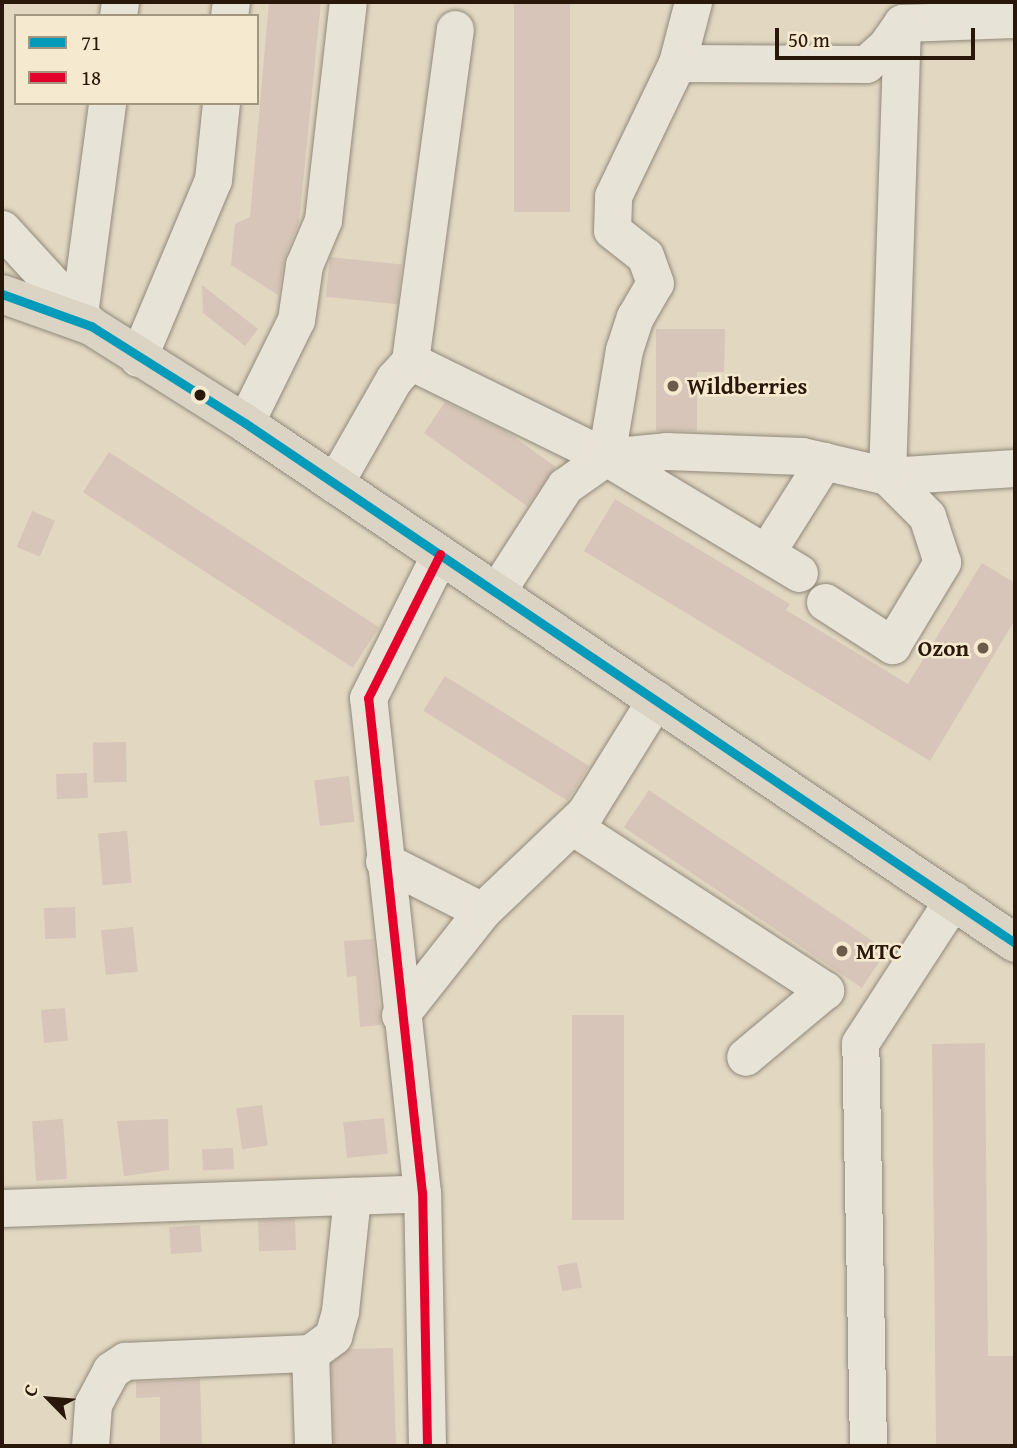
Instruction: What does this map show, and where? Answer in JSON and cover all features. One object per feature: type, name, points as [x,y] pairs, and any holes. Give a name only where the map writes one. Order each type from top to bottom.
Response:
[{"type":"main road","points":[[2,294],[85,320],[138,358],[245,423],[1015,943]]},
{"type":"street","points":[[245,423],[296,320],[304,265],[323,220],[348,2]]},
{"type":"street","points":[[606,457],[624,350],[635,317],[655,283],[645,256],[612,230],[613,196],[677,63],[693,2]]},
{"type":"street","points":[[902,23],[1015,19]]},
{"type":"street","points":[[677,63],[866,64],[886,46],[902,23]]},
{"type":"street","points":[[825,602],[892,645],[942,562],[927,516],[887,476],[902,23]]},
{"type":"street","points":[[334,484],[394,379],[410,361],[456,29]]},
{"type":"street","points":[[85,320],[107,105]]},
{"type":"street","points":[[138,358],[213,180],[221,105]]},
{"type":"street","points":[[2,229],[85,320]]},
{"type":"street","points":[[410,361],[606,457],[799,573]]},
{"type":"street","points":[[497,592],[565,486],[606,457],[666,451],[802,456],[887,476],[1015,468]]},
{"type":"street","points":[[766,553],[824,461]]},
{"type":"street","points":[[427,1446],[422,1193],[400,1015],[368,698],[440,554]]},
{"type":"street","points":[[400,1015],[482,911],[586,813],[656,699]]},
{"type":"street","points":[[572,826],[825,990],[745,1057]]},
{"type":"street","points":[[384,861],[482,911]]},
{"type":"street","points":[[868,1446],[860,1042],[953,900]]},
{"type":"street","points":[[2,1208],[422,1193]]},
{"type":"street","points":[[90,1446],[93,1404],[111,1370],[125,1362],[310,1353],[333,1336],[340,1311],[352,1196]]},
{"type":"street","points":[[310,1353],[313,1446]]},
{"type":"building","points":[[269,2],[321,2],[299,222],[285,257],[278,295],[231,265],[235,224],[250,217]]},
{"type":"building","points":[[514,2],[570,2],[570,212],[514,212]]},
{"type":"building","points":[[330,257],[402,265],[397,304],[326,297]]},
{"type":"building","points":[[202,285],[258,329],[245,346],[203,313]]},
{"type":"building","name":"Wildberries","points":[[656,329],[725,329],[724,372],[697,372],[697,431],[656,431]]},
{"type":"building","points":[[445,402],[504,430],[556,467],[527,506],[424,433]]},
{"type":"building","points":[[109,452],[379,627],[353,668],[83,492]]},
{"type":"building","points":[[615,499],[790,604],[786,610],[908,684],[982,563],[1015,583],[1015,620],[930,761],[584,551]]},
{"type":"building","points":[[32,511],[55,521],[40,557],[17,547]]},
{"type":"building","points":[[445,676],[589,766],[567,801],[423,711]]},
{"type":"building","points":[[126,742],[127,782],[94,783],[93,743]]},
{"type":"building","points":[[87,773],[88,798],[57,799],[56,774]]},
{"type":"building","points":[[349,776],[355,822],[320,826],[314,780]]},
{"type":"building","points":[[649,790],[887,950],[862,988],[624,827]]},
{"type":"building","points":[[127,831],[132,883],[103,885],[98,834]]},
{"type":"building","points":[[75,907],[76,938],[45,939],[44,908]]},
{"type":"building","points":[[133,927],[138,972],[106,975],[101,930]]},
{"type":"building","points":[[373,939],[381,1025],[360,1027],[356,976],[347,977],[344,941]]},
{"type":"building","points":[[65,1008],[68,1041],[44,1043],[41,1010]]},
{"type":"building","points":[[572,1015],[624,1015],[624,1220],[572,1220]]},
{"type":"building","points":[[985,1043],[988,1356],[1015,1356],[1015,1446],[936,1446],[932,1044]]},
{"type":"building","points":[[262,1105],[268,1146],[242,1149],[236,1109]]},
{"type":"building","points":[[384,1118],[388,1154],[347,1158],[343,1122]]},
{"type":"building","points":[[63,1119],[67,1179],[36,1181],[32,1121]]},
{"type":"building","points":[[168,1119],[169,1170],[124,1176],[117,1121]]},
{"type":"building","points":[[233,1148],[234,1169],[203,1171],[202,1150]]},
{"type":"building","points":[[295,1219],[296,1250],[259,1251],[258,1220]]},
{"type":"building","points":[[200,1225],[202,1252],[171,1254],[169,1227]]},
{"type":"building","points":[[577,1262],[582,1288],[562,1291],[557,1266]]},
{"type":"building","points":[[393,1348],[396,1446],[334,1446],[331,1363],[348,1349]]},
{"type":"building","points":[[200,1379],[202,1446],[160,1446],[160,1397],[136,1398],[136,1382]]},
{"type":"transit line","name":"71","points":[[2,294],[91,326],[245,423],[1015,943]]},
{"type":"transit line","name":"18","points":[[427,1446],[422,1193],[368,698],[440,554]]},
{"type":"place","name":"Wildberries","points":[[673,386]]},
{"type":"place","name":"Ozon","points":[[983,648]]},
{"type":"place","name":"МТС","points":[[842,951]]}]
